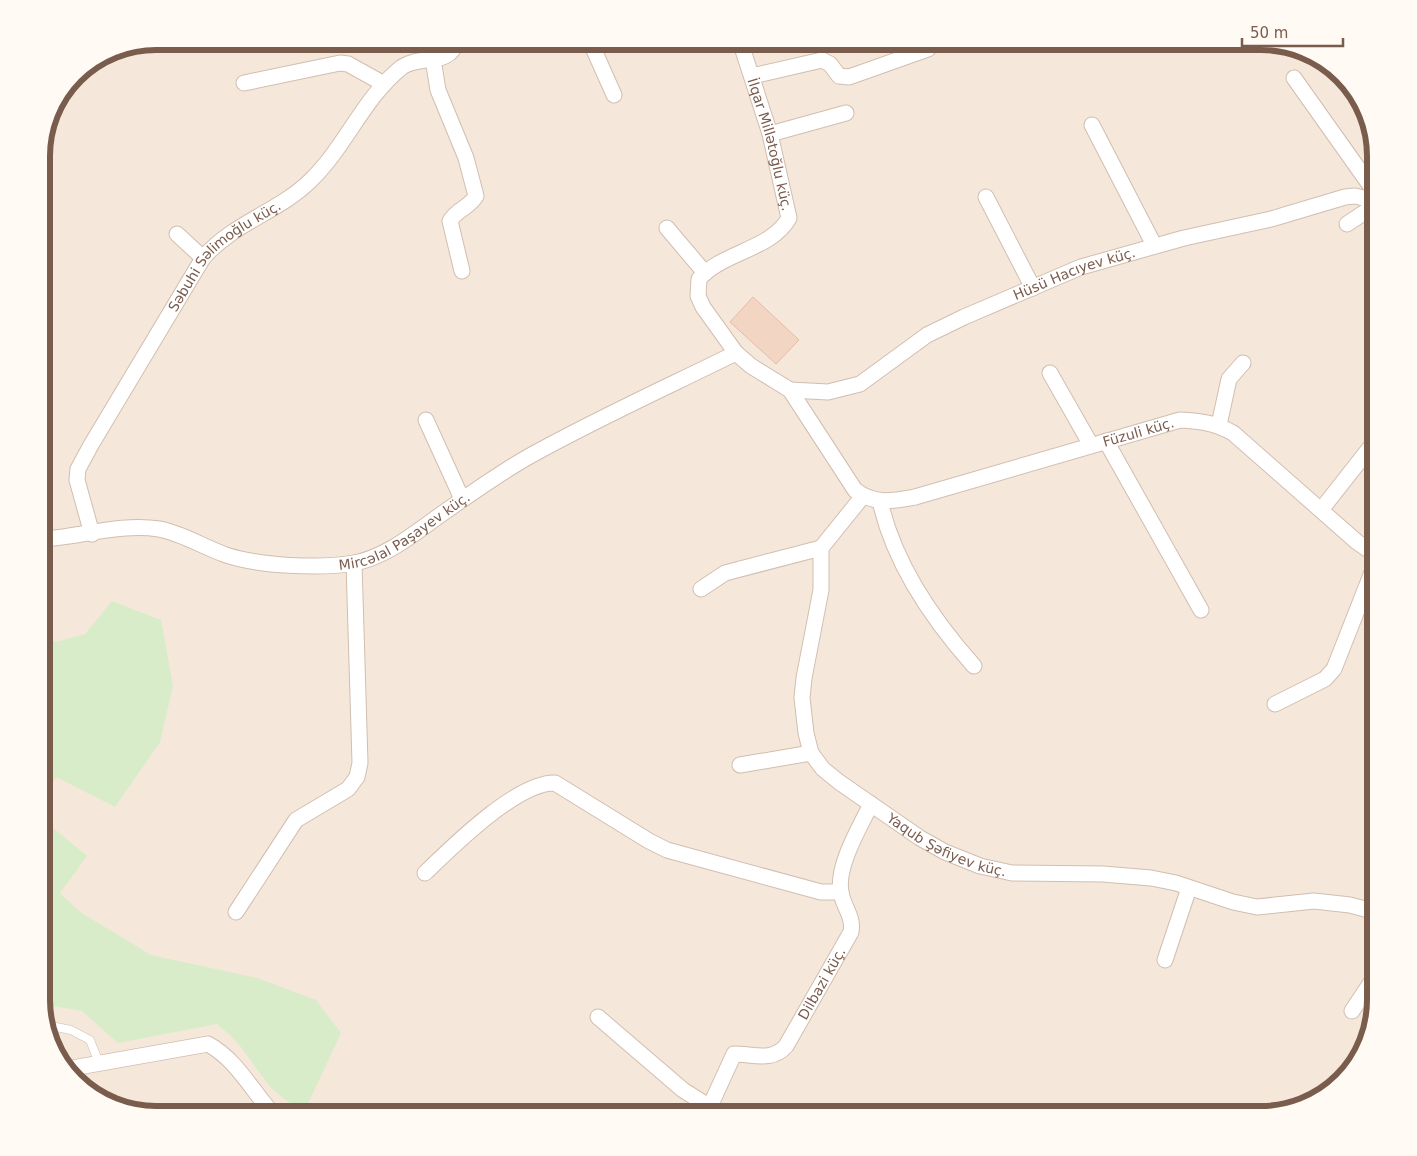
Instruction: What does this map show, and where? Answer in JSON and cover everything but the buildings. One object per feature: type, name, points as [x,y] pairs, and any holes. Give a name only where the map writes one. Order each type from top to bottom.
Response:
[{"type":"street","name":"Səbuhi Səlimoğlu küç.","points":[[92,534],[77,480],[78,470],[90,445],[203,258],[217,242],[232,231],[294,194],[310,181],[326,164],[384,84],[403,66],[413,61],[433,59],[452,50]]},
{"type":"street","points":[[594,50],[614,95]]},
{"type":"street","name":"İlqar Millətoğlu küç.","points":[[705,273],[778,232],[789,218],[770,134],[743,50]]},
{"type":"street","points":[[752,76],[822,60],[830,64],[839,76],[849,77],[925,50]]},
{"type":"street","points":[[433,59],[438,90],[466,158],[476,196],[470,205],[454,213],[450,221],[462,271]]},
{"type":"street","points":[[244,83],[340,62],[348,64],[384,84]]},
{"type":"street","points":[[1294,78],[1367,179]]},
{"type":"street","points":[[770,134],[846,114]]},
{"type":"street","points":[[1092,125],[1154,245]]},
{"type":"street","points":[[986,196],[1033,288]]},
{"type":"street","name":"Hüsü Hacıyev küç.","points":[[790,390],[828,392],[860,384],[927,335],[964,316],[1081,267],[1154,245],[1270,219],[1345,197],[1356,196],[1367,199]]},
{"type":"street","points":[[1347,224],[1367,211]]},
{"type":"street","points":[[667,228],[705,273],[699,279],[698,296],[703,307],[736,353],[751,366],[790,390],[850,484],[863,496],[821,548],[725,573],[700,589]]},
{"type":"street","points":[[177,234],[203,258]]},
{"type":"street","name":"Mircəlal Paşayev küç.","points":[[50,538],[135,528],[155,529],[170,531],[213,550],[250,561],[282,564],[354,563],[382,554],[529,456],[736,353]]},
{"type":"street","points":[[1219,425],[1229,379],[1243,362]]},
{"type":"street","points":[[1050,373],[1099,443],[1201,610]]},
{"type":"street","points":[[426,420],[462,499]]},
{"type":"street","name":"Füzuli küç.","points":[[863,496],[880,501],[915,497],[1180,420],[1204,421],[1219,425],[1233,433],[1367,548]]},
{"type":"street","points":[[1321,510],[1367,451]]},
{"type":"street","points":[[880,501],[884,520],[919,594],[949,637],[974,666]]},
{"type":"street","name":"Yaqub Şəfiyev küç.","points":[[821,548],[821,590],[802,698],[806,734],[811,752],[823,769],[920,838],[945,852],[980,866],[1012,873],[1104,874],[1151,878],[1233,902],[1258,907],[1314,901],[1350,905],[1367,910]]},
{"type":"street","points":[[236,912],[296,820],[348,790],[357,777],[360,763],[354,563]]},
{"type":"street","points":[[1275,704],[1325,679],[1334,669],[1367,585]]},
{"type":"street","points":[[740,766],[811,752]]},
{"type":"street","points":[[425,873],[492,812],[543,783],[554,783],[667,850],[821,892],[841,892]]},
{"type":"street","name":"Dilbazi küç.","points":[[710,1106],[734,1054],[771,1056],[779,1054],[786,1046],[851,932],[853,922],[841,892],[841,879],[845,861],[871,804]]},
{"type":"street","points":[[1164,960],[1189,888]]},
{"type":"street","points":[[1352,1011],[1367,988]]},
{"type":"street","points":[[598,1017],[702,1106]]},
{"type":"street","points":[[74,1068],[208,1044],[220,1051],[236,1067],[267,1106]]},
{"type":"lane","points":[[54,1027],[71,1030],[90,1040],[99,1063]]},
{"type":"shaded area","points":[[149,50],[1268,50],[1282,52],[1308,61],[1331,76],[1345,91],[1356,109],[1365,135],[1367,156],[1367,1000],[1365,1021],[1361,1034],[1353,1053],[1341,1070],[1326,1084],[1308,1095],[1289,1102],[1261,1106],[156,1106],[135,1104],[115,1098],[86,1080],[72,1065],[61,1047],[54,1028],[50,1007],[50,149],[58,115],[72,91],[86,76],[115,58]]},
{"type":"green space","points":[[112,601],[161,620],[173,686],[160,742],[115,807],[56,777],[50,788],[50,639],[56,642],[85,634]]},
{"type":"green space","points":[[50,825],[87,856],[60,893],[80,912],[151,955],[257,978],[316,1000],[341,1033],[307,1106],[295,1106],[275,1091],[238,1043],[217,1024],[118,1043],[82,1011],[50,1006]]}]
